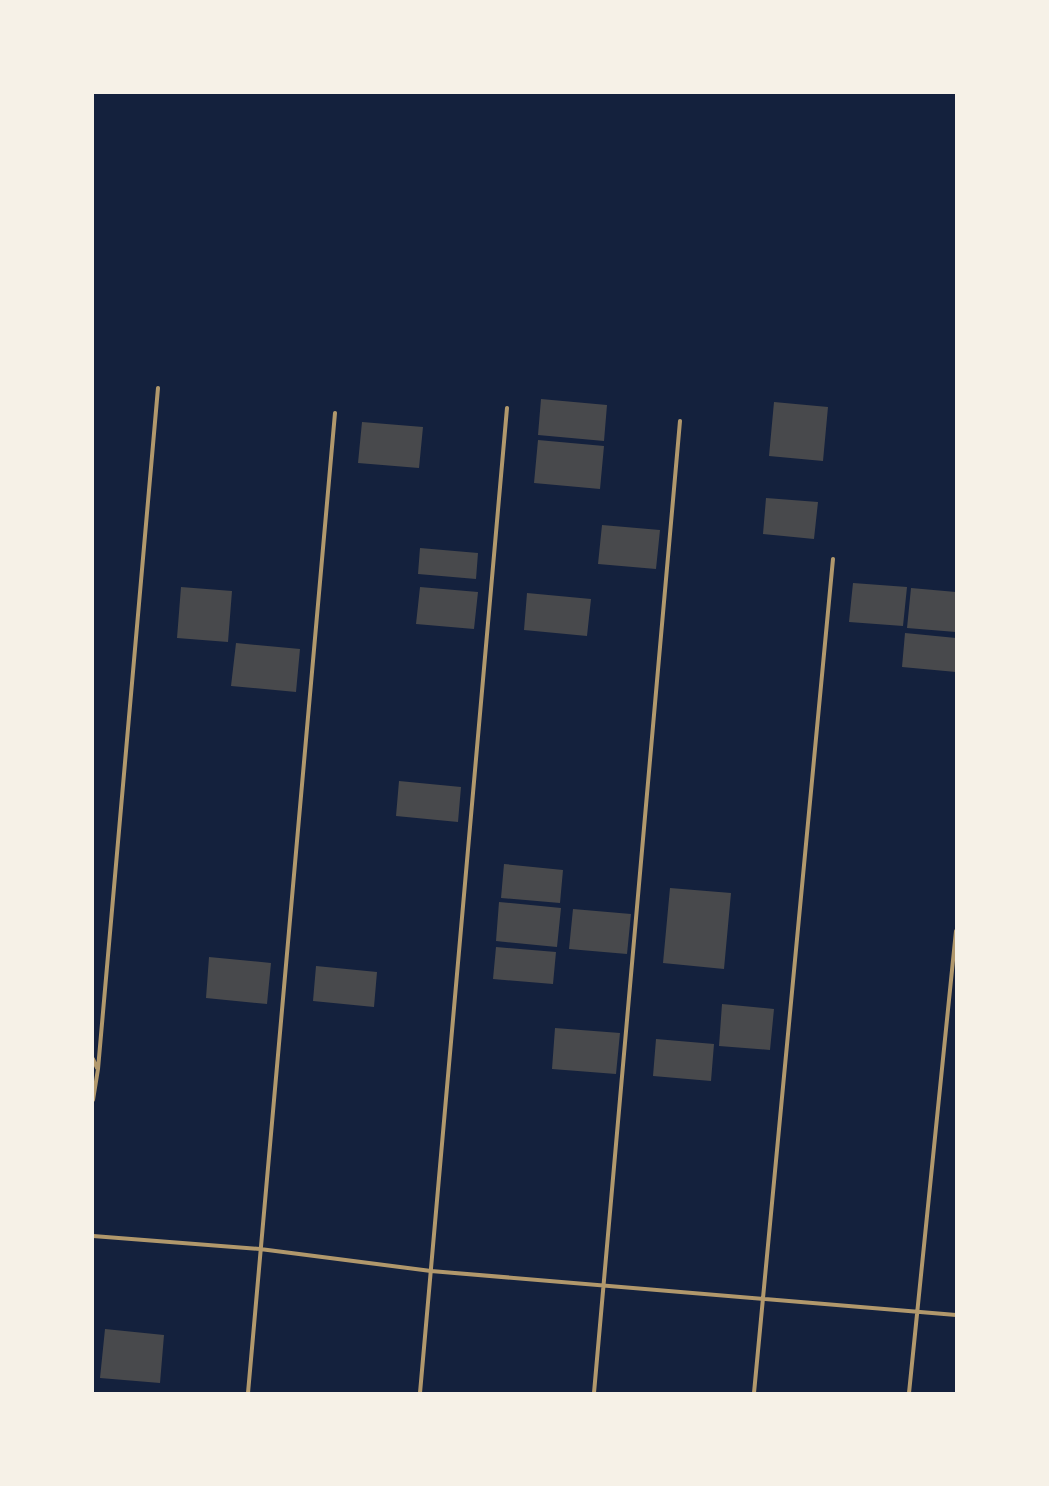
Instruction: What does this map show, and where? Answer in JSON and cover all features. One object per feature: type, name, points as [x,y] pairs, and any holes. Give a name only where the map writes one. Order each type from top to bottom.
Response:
[{"type":"street","points":[[93,1100],[98,1069],[158,388]]},
{"type":"street","points":[[420,1393],[507,408]]},
{"type":"street","points":[[248,1393],[335,413]]},
{"type":"street","points":[[594,1393],[680,422]]},
{"type":"street","points":[[754,1393],[834,559]]},
{"type":"street","points":[[909,1393],[956,931]]},
{"type":"street","points":[[93,1059],[98,1069]]},
{"type":"street","points":[[93,1236],[260,1249],[431,1271],[956,1315]]},
{"type":"building","points":[[541,399],[607,405],[604,441],[538,435]]},
{"type":"building","points":[[774,402],[828,407],[823,461],[769,456]]},
{"type":"building","points":[[362,422],[423,427],[419,468],[358,463]]},
{"type":"building","points":[[538,440],[604,446],[600,489],[534,483]]},
{"type":"building","points":[[766,498],[818,502],[814,539],[763,534]]},
{"type":"building","points":[[602,525],[660,530],[656,569],[598,564]]},
{"type":"building","points":[[420,548],[478,553],[476,579],[418,574]]},
{"type":"building","points":[[853,583],[907,587],[903,626],[849,622]]},
{"type":"building","points":[[181,587],[232,591],[228,642],[177,638]]},
{"type":"building","points":[[420,587],[478,592],[474,629],[416,624]]},
{"type":"building","points":[[911,588],[956,592],[956,632],[907,628]]},
{"type":"building","points":[[527,593],[591,599],[587,636],[524,630]]},
{"type":"building","points":[[905,633],[956,638],[956,672],[902,667]]},
{"type":"building","points":[[236,643],[300,649],[296,692],[231,686]]},
{"type":"building","points":[[399,781],[461,787],[458,822],[396,816]]},
{"type":"building","points":[[504,864],[563,870],[560,903],[501,898]]},
{"type":"building","points":[[670,888],[731,893],[724,969],[663,963]]},
{"type":"building","points":[[499,902],[561,908],[557,947],[496,941]]},
{"type":"building","points":[[573,909],[631,914],[627,954],[569,949]]},
{"type":"building","points":[[496,947],[556,952],[553,984],[493,979]]},
{"type":"building","points":[[209,957],[271,963],[267,1004],[206,998]]},
{"type":"building","points":[[316,966],[377,972],[374,1007],[313,1001]]},
{"type":"building","points":[[722,1004],[774,1009],[770,1050],[719,1046]]},
{"type":"building","points":[[555,1028],[620,1033],[616,1074],[552,1069]]},
{"type":"building","points":[[656,1039],[714,1044],[711,1081],[653,1076]]},
{"type":"building","points":[[105,1329],[164,1335],[160,1383],[100,1378]]}]
